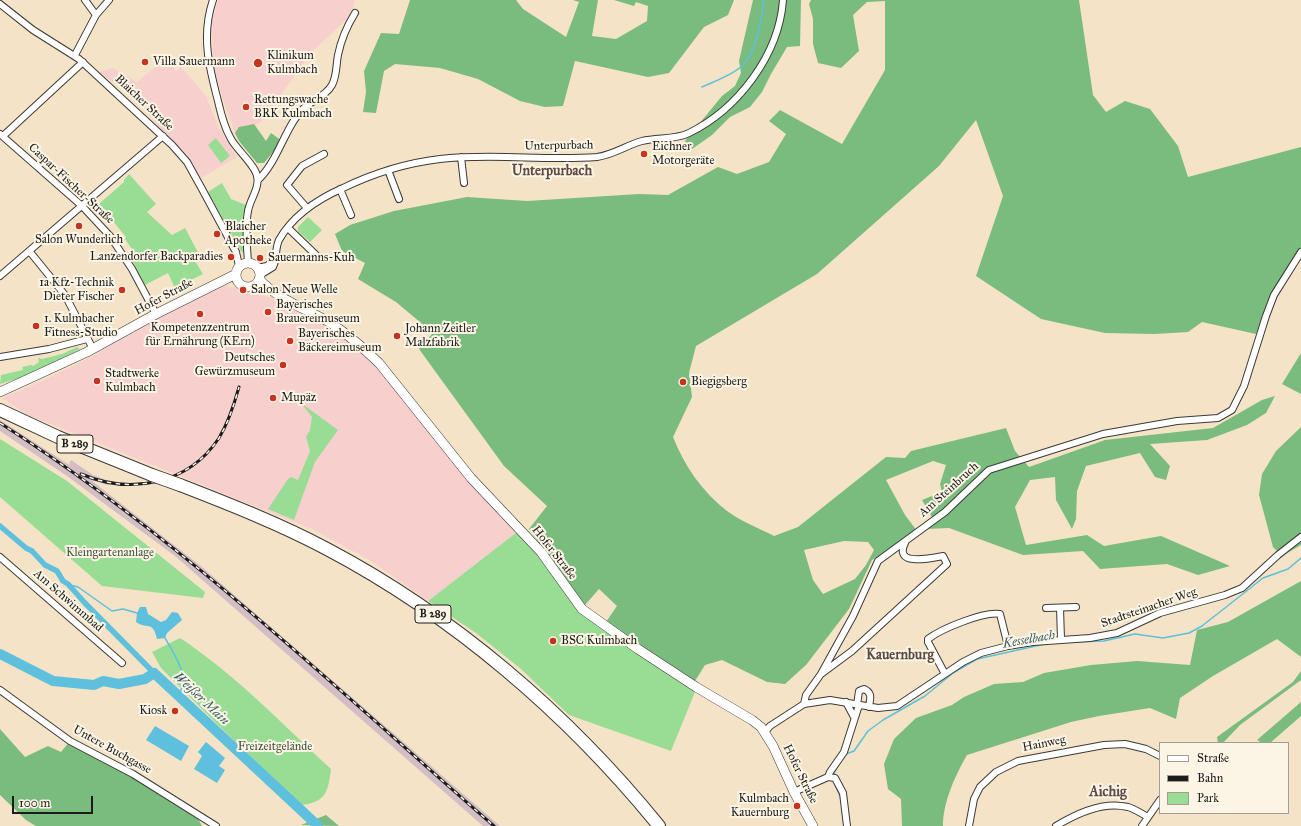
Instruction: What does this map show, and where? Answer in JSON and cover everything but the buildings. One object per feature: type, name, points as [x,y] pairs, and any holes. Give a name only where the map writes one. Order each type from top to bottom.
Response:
[{"type":"highway","name":"B 289","points":[[0,410],[58,437],[251,513],[326,548],[368,571],[425,608],[487,655],[551,711],[591,750],[658,826]]},
{"type":"street","points":[[85,0],[96,15]]},
{"type":"street","points":[[75,56],[96,15],[109,0]]},
{"type":"street","points":[[213,0],[208,14],[206,34],[206,51],[210,74],[226,129],[235,146],[256,172],[258,180]]},
{"type":"street","name":"Unterpurbach","points":[[258,277],[273,267],[276,258],[277,244],[288,228],[314,202],[361,179],[388,170],[425,161],[461,157],[598,157],[642,141],[688,134],[720,112],[749,84],[773,42],[778,28],[783,0]]},
{"type":"street","name":"Blaicher Straße","points":[[0,4],[33,30],[83,62],[163,136],[187,162],[236,252],[241,270]]},
{"type":"street","points":[[258,277],[244,286],[241,270],[248,214],[258,180],[272,162],[297,117],[304,109],[325,94],[332,86],[336,76],[343,38],[355,13]]},
{"type":"street","points":[[1,135],[83,62]]},
{"type":"street","name":"Caspar-Fischer-Straße","points":[[1,135],[82,206],[121,250],[156,314]]},
{"type":"street","points":[[0,276],[30,252],[163,136]]},
{"type":"street","points":[[307,208],[287,184],[302,166],[324,154]]},
{"type":"street","points":[[461,157],[464,183]]},
{"type":"street","points":[[388,170],[399,199]]},
{"type":"street","points":[[340,190],[351,215]]},
{"type":"street","points":[[288,228],[316,254]]},
{"type":"street","points":[[30,252],[66,295],[93,349]]},
{"type":"street","name":"Am Steinbruch","points":[[821,674],[853,616],[878,561],[945,512],[989,470],[1103,434],[1177,421],[1218,418],[1232,410],[1244,386],[1274,295],[1301,252]]},
{"type":"street","name":"Hofer Straße","points":[[0,392],[93,349],[156,314],[210,286],[221,282],[241,270],[258,277],[271,290],[331,324],[379,363],[471,478],[541,552],[582,609],[696,687],[752,720],[765,732],[774,746],[794,792],[813,826]]},
{"type":"street","points":[[0,356],[42,350],[87,339]]},
{"type":"street","name":"Stadtsteinacher Weg","points":[[846,702],[884,709],[897,706],[963,662],[981,653],[1008,646],[1061,639],[1090,638],[1118,633],[1160,613],[1225,595],[1242,588],[1278,555],[1301,538]]},
{"type":"street","points":[[804,704],[806,695],[821,674],[852,651],[947,564],[943,556],[919,560],[907,557],[903,552],[905,542]]},
{"type":"street","name":"Am Schwimmbad","points":[[0,556],[122,663]]},
{"type":"street","points":[[1046,608],[1076,607]]},
{"type":"street","points":[[1060,608],[1061,639]]},
{"type":"street","points":[[945,674],[928,642],[928,639],[953,626],[1000,614],[1008,646]]},
{"type":"street","points":[[847,826],[843,793],[831,777],[830,772],[844,752],[858,705],[859,691],[864,689],[870,694],[869,707]]},
{"type":"street","name":"Untere Buchgasse","points":[[0,690],[70,741],[133,774],[216,826]]},
{"type":"street","points":[[765,732],[770,726],[804,704],[830,700],[846,702],[854,717]]},
{"type":"street","name":"Hainweg","points":[[969,826],[974,799],[980,787],[996,772],[1018,761],[1104,745],[1119,744],[1135,746],[1159,756]]},
{"type":"street","points":[[794,792],[831,777]]},
{"type":"street","points":[[1142,826],[1159,801]]},
{"type":"street","points":[[1056,826],[1078,814],[1096,808],[1114,805],[1129,807],[1148,817]]},
{"type":"shaded area","name":"Klinikum Kulmbach","points":[[218,0],[355,0],[351,15],[310,54],[262,121],[236,136],[213,72],[212,21]]},
{"type":"shaded area","points":[[165,59],[176,71],[181,67],[206,96],[219,128],[237,157],[201,178],[187,155],[159,128],[144,108],[122,88],[98,72],[113,68],[137,82]]},
{"type":"shaded area","points":[[221,285],[243,289],[279,300],[337,332],[362,351],[390,381],[465,478],[517,532],[428,601],[371,561],[314,530],[28,415],[2,398],[42,381],[93,356],[124,336]]},
{"type":"shaded area","points":[[0,420],[71,466],[69,464],[71,460],[93,475],[109,481],[108,485],[91,480],[202,567],[500,826],[483,826],[175,556],[67,476],[0,431]]},
{"type":"green space","points":[[410,0],[516,0],[523,9],[566,37],[579,2],[573,0],[598,0],[592,36],[616,39],[647,21],[648,6],[636,2],[634,6],[614,0],[734,0],[728,15],[704,27],[669,73],[648,77],[575,61],[563,106],[545,107],[520,101],[478,79],[440,68],[395,64],[384,71],[376,113],[363,112],[366,92],[364,71],[381,33],[399,34]]},
{"type":"green space","points":[[753,0],[801,0],[800,46],[787,47],[762,92],[750,107],[730,117],[712,135],[692,149],[685,141],[722,96],[735,86],[741,73],[739,61]]},
{"type":"green space","points":[[811,0],[1079,0],[1093,95],[1106,112],[1125,101],[1150,109],[1178,146],[1188,177],[1301,147],[1301,252],[1280,281],[1256,334],[1202,322],[1188,332],[1154,334],[1105,333],[1041,319],[976,276],[1003,196],[976,120],[939,166],[817,274],[696,346],[689,373],[692,397],[673,437],[688,468],[702,487],[718,504],[732,515],[774,536],[798,527],[886,457],[905,458],[911,451],[1006,428],[1015,451],[1029,467],[1105,440],[1213,428],[1262,400],[1275,396],[1266,413],[1247,425],[1207,440],[1150,444],[1170,466],[1166,480],[1155,477],[1140,453],[1086,466],[1077,491],[1076,519],[1072,529],[1056,500],[1055,477],[1030,480],[1015,507],[1026,545],[1087,535],[1104,546],[1161,536],[1230,566],[1198,575],[1167,564],[1100,569],[1083,551],[1023,555],[949,528],[926,529],[872,560],[849,609],[806,665],[785,684],[767,682],[722,660],[705,665],[695,681],[606,622],[617,606],[599,589],[585,605],[579,599],[529,529],[547,506],[504,466],[419,349],[433,333],[396,302],[358,279],[365,263],[342,251],[335,234],[350,225],[394,211],[467,197],[527,201],[639,194],[668,195],[718,167],[737,174],[769,162],[786,134],[769,121],[780,110],[842,144],[885,70],[885,1],[867,2],[853,15],[859,51],[841,68],[818,63],[813,44],[813,19],[809,4]],"holes":[[[933,461],[946,465],[940,484],[942,492],[922,500],[933,519],[917,531],[905,515],[886,480]],[[844,541],[868,542],[874,550],[866,565],[855,579],[823,594],[813,580],[804,550]]]},
{"type":"green space","points":[[254,124],[266,141],[271,133],[282,141],[264,163],[257,163],[239,141],[235,133],[239,127]]},
{"type":"green space","points":[[216,138],[230,156],[221,163],[208,145]]},
{"type":"green space","points":[[129,174],[156,204],[147,212],[149,214],[172,235],[185,228],[201,258],[195,261],[203,274],[175,288],[168,273],[145,285],[132,260],[134,252],[125,239],[126,237],[99,204],[124,182]]},
{"type":"green space","points":[[222,183],[231,199],[246,205],[243,215],[244,253],[241,251],[208,192]]},
{"type":"green space","points":[[308,217],[322,230],[310,242],[298,231],[298,227]]},
{"type":"green space","points":[[77,347],[80,349],[30,375],[0,384],[1,375],[23,370],[22,367],[33,366],[39,362],[38,358],[42,359],[62,354]]},
{"type":"green space","points":[[1301,353],[1301,394],[1282,384]]},
{"type":"green space","points":[[301,403],[338,430],[315,462],[294,520],[268,509],[288,479],[291,477],[298,480],[310,451],[306,437],[310,430],[312,417]]},
{"type":"green space","points":[[1301,427],[1301,545],[1282,556],[1273,547],[1259,495],[1262,474],[1276,451]]},
{"type":"green space","name":"Kleingartenanlage","points":[[0,439],[67,481],[205,592],[203,598],[102,586],[0,497]]},
{"type":"green space","name":"BSC Kulmbach","points":[[517,532],[536,552],[580,611],[593,622],[695,692],[671,751],[569,715],[521,669],[476,633],[428,601]]},
{"type":"green space","points":[[1301,581],[1301,657],[1277,639],[1213,676],[1180,698],[1176,719],[1150,708],[1099,716],[1071,722],[967,755],[950,789],[945,808],[943,826],[902,826],[901,799],[888,789],[884,764],[894,739],[916,718],[952,705],[964,697],[994,684],[1023,682],[1044,673],[1091,665],[1137,661],[1190,665],[1197,630],[1228,622]]},
{"type":"green space","name":"Freizeitgelände","points":[[180,638],[201,652],[239,684],[331,769],[327,790],[321,798],[310,804],[302,805],[220,727],[161,668],[152,652]]},
{"type":"green space","points":[[1301,671],[1301,680],[1240,725],[1224,742],[1218,742],[1217,737],[1293,682]]},
{"type":"green space","points":[[1301,702],[1301,716],[1271,742],[1260,742],[1257,740]]},
{"type":"green space","points":[[0,729],[25,757],[48,746],[61,752],[70,741],[194,811],[202,826],[36,826],[26,820],[0,795]]},
{"type":"green space","points":[[326,815],[339,826],[301,825]]},
{"type":"water","points":[[140,607],[146,607],[148,614],[161,622],[166,620],[172,612],[178,613],[182,620],[167,633],[165,638],[157,639],[154,629],[136,622],[137,613]]},
{"type":"water","points":[[155,726],[189,746],[181,761],[146,740]]},
{"type":"water","points":[[206,742],[225,758],[219,766],[225,770],[217,783],[194,769],[202,756],[198,752]]},
{"type":"waterway","points":[[702,87],[724,78],[739,69],[748,59],[758,34],[764,0]]},
{"type":"waterway","name":"Weißer Main","points":[[0,526],[26,548],[32,551],[45,565],[57,571],[63,581],[68,584],[154,673]]},
{"type":"waterway","name":"Kesselbach","points":[[1071,642],[1104,641],[1135,634],[1163,638],[1189,633],[1202,626],[1263,578],[1288,569],[1301,558]]},
{"type":"waterway","points":[[70,585],[78,587],[112,611],[123,609],[137,613]]},
{"type":"waterway","points":[[165,638],[180,666],[182,673],[183,684],[178,696]]},
{"type":"waterway","name":"Kesselbach","points":[[846,754],[854,751],[868,731],[883,720],[925,696],[953,673],[977,659],[1045,644]]},
{"type":"waterway","name":"Weißer Main","points":[[0,654],[53,681],[94,685],[103,681],[119,684],[145,679],[154,673],[318,826]]},
{"type":"waterway","name":"Kesselbach","points":[[833,776],[837,767]]},
{"type":"waterway","name":"Kesselbach","points":[[835,785],[840,796]]},
{"type":"waterway","name":"Kesselbach","points":[[842,808],[844,826]]},
{"type":"railway","points":[[81,474],[119,484],[157,482],[175,476],[206,454],[219,438],[230,414],[239,387]]},
{"type":"railway","points":[[0,423],[131,515],[193,564],[315,668],[494,826]]},
{"type":"place","name":"Villa Sauermann","points":[[145,62]]},
{"type":"place","name":"Klinikum Kulmbach","points":[[258,63]]},
{"type":"place","name":"Rettungswache BRK Kulmbach","points":[[246,107]]},
{"type":"place","name":"Eichner Motorgeräte","points":[[644,154]]},
{"type":"place","name":"Salon Wunderlich","points":[[79,226]]},
{"type":"place","name":"Blaicher Apotheke","points":[[217,234]]},
{"type":"place","name":"Lanzendorfer Backparadies","points":[[231,257]]},
{"type":"place","name":"Sauermanns-Kuh","points":[[260,258]]},
{"type":"place","name":"1a Kfz-Technik Dieter Fischer","points":[[122,290]]},
{"type":"place","name":"Salon Neue Welle","points":[[243,290]]},
{"type":"place","name":"Bayerisches Brauereimuseum","points":[[268,312]]},
{"type":"place","name":"Kompetenzzentrum für Ernährung (KErn)","points":[[200,314]]},
{"type":"place","name":"1. Kulmbacher Fitness-Studio","points":[[36,326]]},
{"type":"place","name":"Johann Zeitler Malzfabrik","points":[[397,336]]},
{"type":"place","name":"Bayerisches Bäckereimuseum","points":[[290,341]]},
{"type":"place","name":"Deutsches Gewürzmuseum","points":[[283,365]]},
{"type":"place","name":"Stadtwerke Kulmbach","points":[[97,381]]},
{"type":"place","name":"Biegigsberg","points":[[683,382]]},
{"type":"place","name":"Mupäz","points":[[273,398]]},
{"type":"place","name":"BSC Kulmbach","points":[[553,641]]},
{"type":"place","name":"Kiosk","points":[[175,711]]},
{"type":"place","name":"Kulmbach Kauernburg","points":[[797,806]]},
{"type":"district","name":"Unterpurbach","points":[[552,172]]},
{"type":"district","name":"Kauernburg","points":[[900,656]]},
{"type":"district","name":"Aichig","points":[[1108,793]]}]
